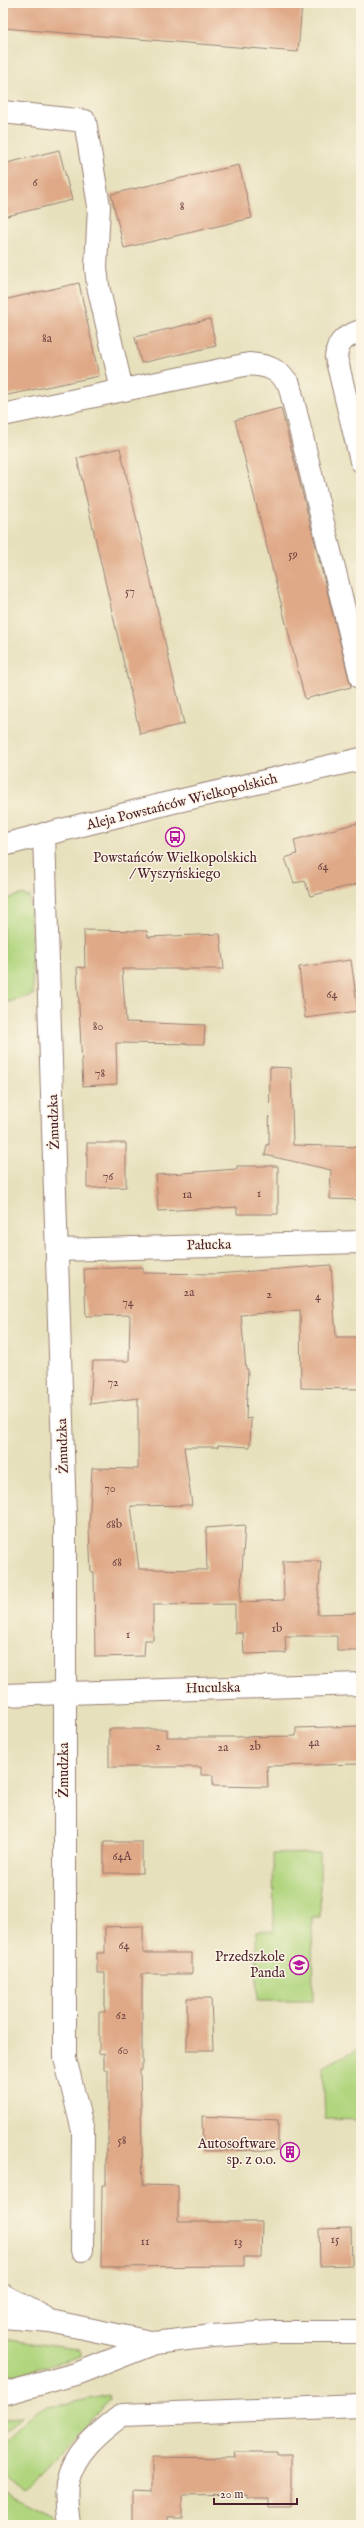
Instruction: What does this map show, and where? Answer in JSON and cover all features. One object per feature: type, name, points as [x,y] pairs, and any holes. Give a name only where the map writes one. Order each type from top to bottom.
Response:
[{"type":"street","points":[[3,112],[85,121],[99,206],[96,267],[98,286],[122,390]]},
{"type":"street","points":[[361,331],[345,336],[338,346],[336,357],[361,461]]},
{"type":"street","points":[[3,415],[248,364],[266,366],[278,371],[289,384],[361,678]]},
{"type":"street","name":"Aleja Powstańców Wielkopolskich","points":[[3,845],[361,759]]},
{"type":"street","name":"Żmudzka","points":[[44,834],[64,1518],[65,2058],[83,2131],[82,2250]]},
{"type":"street","name":"Pałucka","points":[[57,1250],[361,1242]]},
{"type":"street","name":"Huculska","points":[[3,1694],[361,1684]]},
{"type":"street","points":[[3,2295],[50,2321]]},
{"type":"street","points":[[3,2317],[50,2321],[155,2344]]},
{"type":"street","points":[[3,2394],[79,2373],[155,2344],[212,2336],[273,2332],[361,2332]]},
{"type":"street","points":[[69,2525],[67,2486],[75,2459],[95,2436],[122,2415],[361,2406]]},
{"type":"green space","points":[[24,894],[25,897],[30,896],[33,995],[5,1003],[3,999],[3,900]]},
{"type":"green space","points":[[320,1853],[320,1917],[312,1917],[313,2001],[257,2001],[256,1931],[274,1930],[273,1854]]},
{"type":"green space","points":[[361,2047],[361,2120],[325,2119],[323,2067]]},
{"type":"green space","points":[[3,2339],[76,2349],[81,2352],[81,2356],[3,2379]]},
{"type":"green space","points":[[109,2395],[110,2399],[26,2489],[3,2477],[3,2443],[33,2412],[48,2407]]},
{"type":"green space","points":[[23,2415],[3,2434],[3,2421]]},
{"type":"green space","points":[[3,2491],[56,2517],[55,2525],[3,2525]]},
{"type":"building","points":[[3,3],[302,4],[298,52],[3,28]]},
{"type":"building","points":[[59,150],[72,200],[3,217],[3,164]]},
{"type":"building","points":[[239,165],[252,218],[124,248],[111,194]]},
{"type":"building","points":[[79,283],[99,376],[3,396],[3,300]]},
{"type":"building","points":[[210,319],[216,346],[141,363],[135,337]]},
{"type":"building","points":[[281,408],[351,687],[305,699],[235,420]]},
{"type":"building","points":[[120,448],[184,724],[140,734],[77,458]]},
{"type":"building","points":[[361,822],[361,883],[310,896],[305,881],[294,883],[285,858],[297,854],[294,840]]},
{"type":"building","points":[[84,930],[147,931],[148,937],[220,934],[224,969],[122,969],[126,1022],[205,1025],[204,1044],[116,1043],[117,1084],[83,1086],[77,967],[85,968]]},
{"type":"building","points":[[351,960],[358,1011],[305,1018],[299,967]]},
{"type":"building","points":[[270,1067],[291,1068],[293,1145],[361,1147],[361,1200],[330,1199],[331,1170],[265,1155],[267,1144],[269,1145]]},
{"type":"building","points":[[87,1143],[126,1143],[126,1187],[87,1188]]},
{"type":"building","points":[[237,1166],[278,1166],[278,1214],[237,1214],[237,1207],[158,1211],[156,1175],[237,1169]]},
{"type":"building","points":[[331,1265],[336,1337],[361,1337],[361,1389],[301,1388],[300,1310],[241,1315],[246,1369],[248,1369],[246,1419],[251,1418],[250,1447],[218,1445],[218,1447],[184,1447],[192,1505],[131,1506],[139,1569],[207,1570],[206,1528],[245,1525],[240,1602],[284,1600],[283,1561],[321,1561],[317,1614],[361,1613],[361,1651],[337,1651],[337,1636],[285,1636],[286,1653],[244,1654],[243,1633],[235,1633],[235,1604],[153,1605],[153,1640],[145,1640],[144,1656],[95,1657],[94,1572],[91,1572],[89,1529],[92,1468],[138,1469],[138,1398],[90,1404],[93,1361],[129,1361],[130,1315],[86,1316],[84,1269],[143,1267],[143,1273],[216,1274]]},
{"type":"building","points":[[361,1726],[361,1764],[267,1766],[268,1787],[213,1786],[213,1775],[201,1775],[201,1767],[109,1767],[109,1729],[167,1729],[167,1737],[233,1737],[296,1736],[296,1728]]},
{"type":"building","points":[[104,1842],[142,1842],[142,1873],[104,1873]]},
{"type":"building","points":[[143,1926],[143,1953],[192,1953],[192,1974],[142,1974],[142,2070],[140,2070],[143,2185],[178,2186],[178,2222],[262,2222],[261,2257],[244,2257],[244,2266],[101,2267],[102,2185],[106,2185],[106,2145],[108,2145],[108,2070],[104,2070],[104,2053],[99,2054],[99,2012],[105,2012],[105,1973],[97,1973],[97,1953],[105,1953],[105,1927]]},
{"type":"building","points":[[187,1998],[211,1998],[213,2050],[187,2050]]},
{"type":"building","points":[[202,2116],[278,2120],[278,2150],[203,2151]]},
{"type":"building","points":[[351,2228],[352,2265],[320,2266],[319,2229]]},
{"type":"building","points":[[234,2452],[277,2452],[277,2455],[291,2455],[291,2508],[269,2508],[269,2498],[248,2498],[248,2495],[182,2496],[182,2517],[167,2517],[167,2525],[132,2525],[132,2491],[152,2492],[152,2457],[235,2458]]},
{"type":"place","name":"Powstańców Wielkopolskich / Wyszyńskiego","points":[[175,837]]},
{"type":"place","name":"Przedszkole Panda","points":[[299,1965]]},
{"type":"place","name":"Autosoftware sp. z o.o.","points":[[290,2152]]}]
